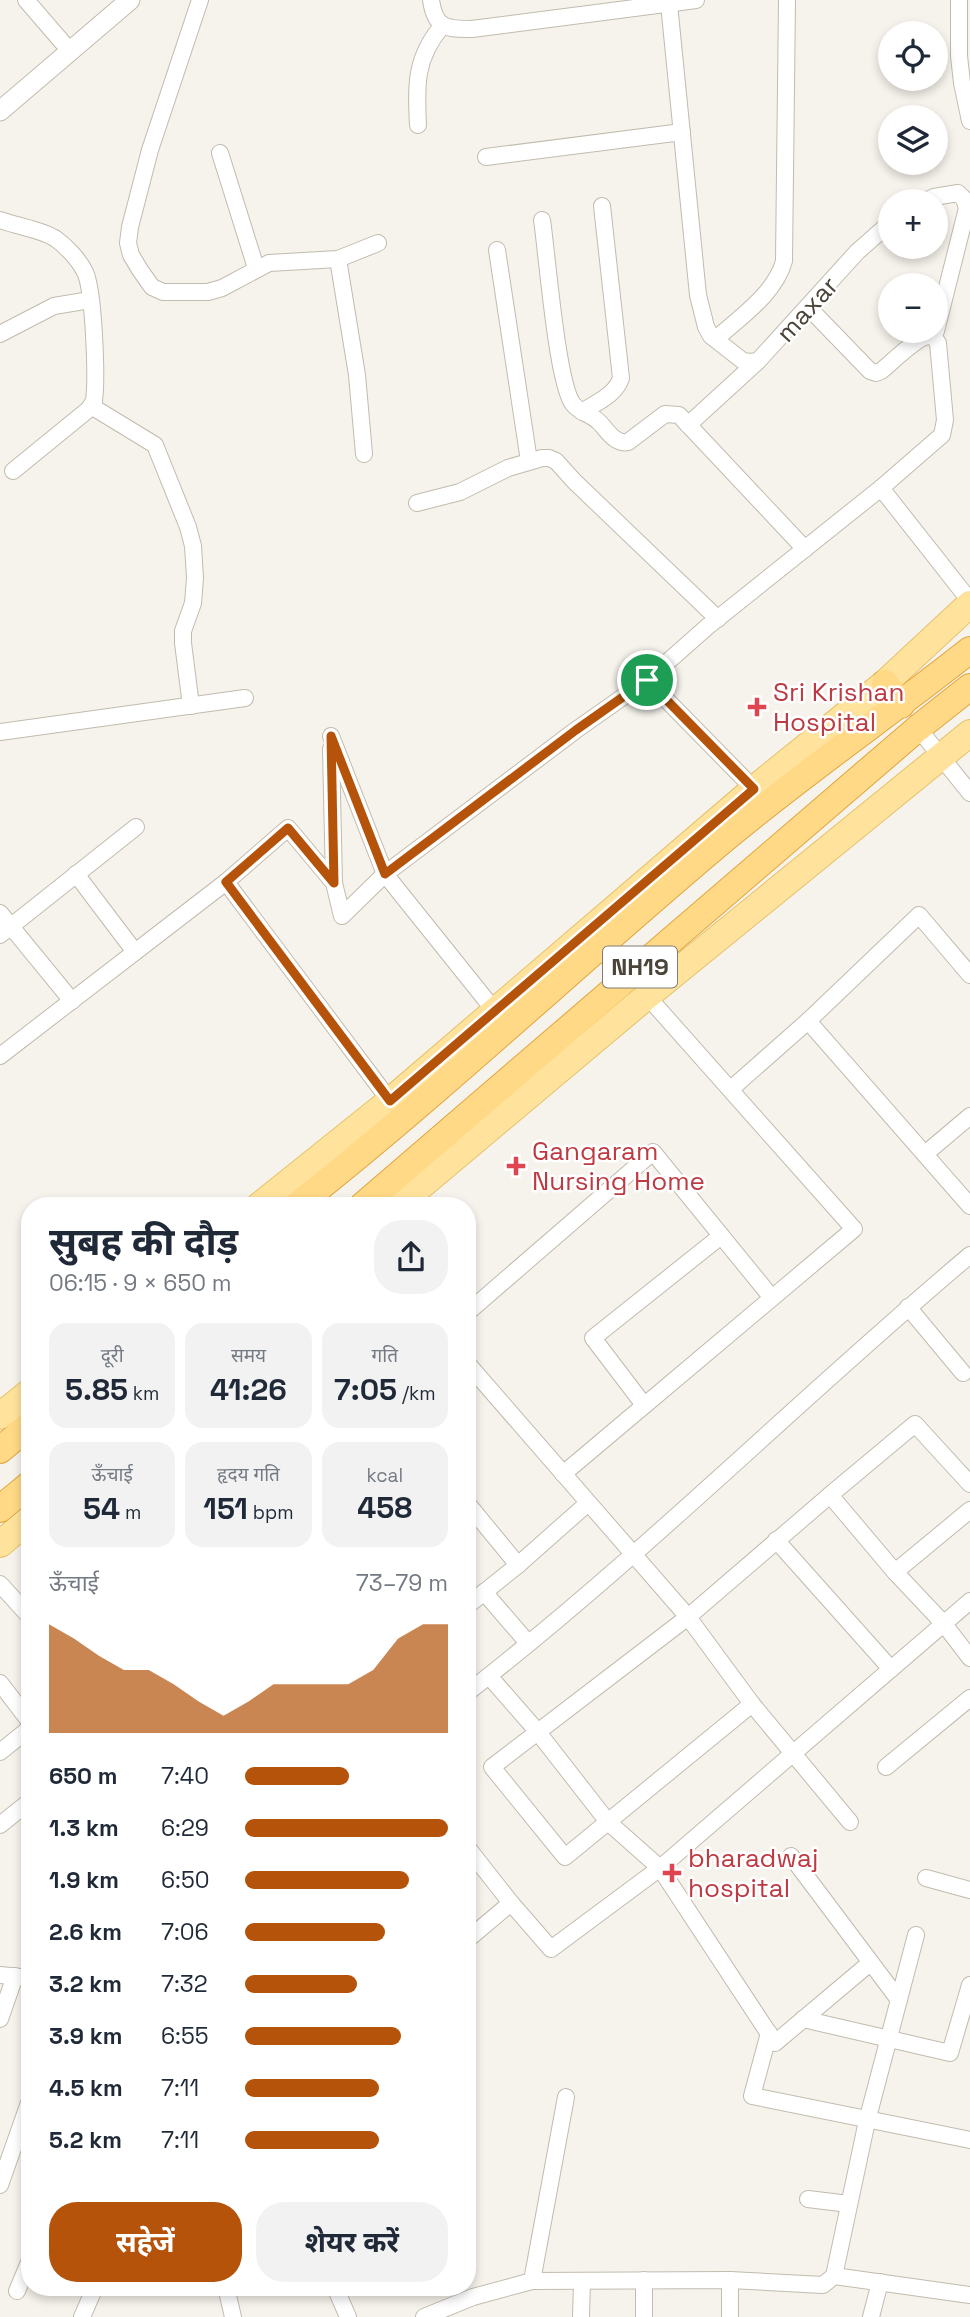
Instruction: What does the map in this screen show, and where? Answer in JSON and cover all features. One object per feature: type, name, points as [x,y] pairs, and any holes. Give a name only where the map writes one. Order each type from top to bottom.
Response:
[{"type":"highway","name":"NH19","points":[[307,1197],[367,1150],[723,841],[816,766],[901,705],[970,650]]},
{"type":"highway","points":[[885,683],[901,705]]},
{"type":"highway","name":"NH19","points":[[372,1197],[918,728],[970,687]]},
{"type":"highway","points":[[0,1450],[21,1432]]},
{"type":"highway","points":[[0,1509],[21,1492]]},
{"type":"main road","points":[[270,1197],[390,1101],[754,789],[885,683],[970,602]]},
{"type":"main road","points":[[408,1197],[647,996],[970,733]]},
{"type":"main road","points":[[0,1416],[21,1399]]},
{"type":"main road","points":[[0,1544],[21,1526]]},
{"type":"street","points":[[26,0],[70,51]]},
{"type":"street","points":[[0,111],[130,0]]},
{"type":"street","points":[[200,0],[150,150],[130,227],[128,243],[131,255],[152,287],[163,292],[208,292],[222,288],[269,263],[338,259],[378,243]]},
{"type":"street","points":[[431,0],[442,26],[453,29],[472,29],[696,0]]},
{"type":"street","points":[[669,4],[698,295],[706,327],[716,339],[772,286],[784,261],[787,0]]},
{"type":"street","points":[[959,0],[959,56],[966,82],[970,121]]},
{"type":"street","points":[[418,125],[416,89],[420,64],[425,48],[442,26]]},
{"type":"street","points":[[486,157],[682,132]]},
{"type":"street","points":[[220,153],[256,268]]},
{"type":"street","points":[[948,195],[958,193],[969,205],[948,288]]},
{"type":"street","points":[[582,412],[613,392],[621,378],[602,206]]},
{"type":"street","points":[[0,220],[46,234],[65,247],[85,273],[90,300],[96,391],[91,406],[13,471]]},
{"type":"street","points":[[542,220],[561,369],[571,402],[596,419],[622,443],[628,442],[665,414],[679,415],[805,548]]},
{"type":"street","name":"maxar","points":[[716,339],[743,361],[758,360],[857,252],[878,233]]},
{"type":"street","points":[[498,250],[529,461]]},
{"type":"street","points":[[338,259],[357,375],[364,454]]},
{"type":"street","points":[[0,334],[54,306],[90,300]]},
{"type":"street","points":[[808,307],[870,371],[881,371],[915,343]]},
{"type":"street","points":[[494,1010],[385,874],[331,736],[334,883],[342,916],[385,874],[647,680],[718,618],[881,488],[942,435],[945,420],[938,343]]},
{"type":"street","points":[[688,425],[758,360]]},
{"type":"street","points":[[91,406],[155,445],[188,527],[193,546],[195,578],[193,604],[183,631],[183,643],[191,705]]},
{"type":"street","points":[[417,503],[460,492],[508,468],[542,457],[556,461],[718,618]]},
{"type":"street","points":[[881,488],[970,602]]},
{"type":"street","points":[[647,680],[754,789]]},
{"type":"street","points":[[0,732],[244,698]]},
{"type":"street","points":[[918,728],[970,793]]},
{"type":"street","points":[[6,931],[136,827]]},
{"type":"street","points":[[0,1056],[226,882],[288,828],[334,883]]},
{"type":"street","points":[[76,874],[135,953]]},
{"type":"street","points":[[226,882],[390,1101]]},
{"type":"street","points":[[0,912],[6,931],[72,1001]]},
{"type":"street","points":[[731,1089],[808,1021],[919,915],[970,975]]},
{"type":"street","points":[[563,1474],[853,1230],[647,996]]},
{"type":"street","points":[[808,1021],[970,1206]]},
{"type":"street","points":[[925,1154],[970,1116]]},
{"type":"street","points":[[476,1305],[653,1152],[772,1298]]},
{"type":"street","points":[[644,1405],[593,1338],[721,1236]]},
{"type":"street","points":[[476,1686],[634,1555],[908,1307],[970,1255]]},
{"type":"street","points":[[908,1307],[968,1374]]},
{"type":"street","points":[[476,1373],[688,1617],[752,1704],[850,1822]]},
{"type":"street","points":[[752,1704],[565,1857],[492,1767],[688,1617],[915,1424],[970,1484]]},
{"type":"street","points":[[830,1495],[895,1572],[944,1624],[970,1658]]},
{"type":"street","points":[[476,1599],[588,1503]]},
{"type":"street","points":[[895,1572],[970,1510]]},
{"type":"street","points":[[476,1526],[518,1565]]},
{"type":"street","points":[[776,1541],[891,1669]]},
{"type":"street","points":[[0,1584],[21,1607]]},
{"type":"street","points":[[484,1592],[528,1643]]},
{"type":"street","points":[[476,1858],[551,1950],[660,1868],[970,1601]]},
{"type":"street","points":[[489,1676],[537,1731],[608,1822],[660,1868],[775,2043],[870,1963]]},
{"type":"street","points":[[0,1683],[21,1710]]},
{"type":"street","points":[[886,1767],[970,1699]]},
{"type":"street","points":[[0,1752],[21,1735]]},
{"type":"street","points":[[0,1825],[21,1808]]},
{"type":"street","points":[[791,1856],[900,2000]]},
{"type":"street","points":[[926,1878],[970,1890]]},
{"type":"street","points":[[476,1932],[511,1903]]},
{"type":"street","points":[[424,2317],[473,2297],[533,2281],[730,2280],[823,2285],[834,2276],[867,2121],[916,1936]]},
{"type":"street","points":[[0,2020],[15,1976]]},
{"type":"street","points":[[803,2019],[950,2053],[970,1985]]},
{"type":"street","points":[[769,2033],[752,2096],[970,2140]]},
{"type":"street","points":[[533,2281],[566,2097]]},
{"type":"street","points":[[0,2185],[21,2126]]},
{"type":"street","points":[[808,2199],[849,2204]]},
{"type":"street","points":[[834,2276],[970,2295]]},
{"type":"street","points":[[644,2280],[644,2317]]},
{"type":"street","points":[[730,2280],[730,2317]]},
{"type":"street","points":[[17,2291],[21,2281]]},
{"type":"street","points":[[581,2317],[582,2281]]},
{"type":"street","points":[[880,2282],[872,2314],[888,2317]]},
{"type":"street","points":[[82,2317],[91,2296]]},
{"type":"street","points":[[228,2296],[233,2317]]},
{"type":"street","points":[[339,2296],[348,2317]]},
{"type":"place","name":"Sri Krishan Hospital","points":[[757,707]]},
{"type":"place","name":"Gangaram Nursing Home","points":[[516,1166]]},
{"type":"place","name":"bharadwaj hospital","points":[[672,1873]]},
{"type":"route","points":[[647,680],[754,789],[390,1101],[226,882],[288,828],[334,883],[331,736],[385,874],[647,680]]}]
